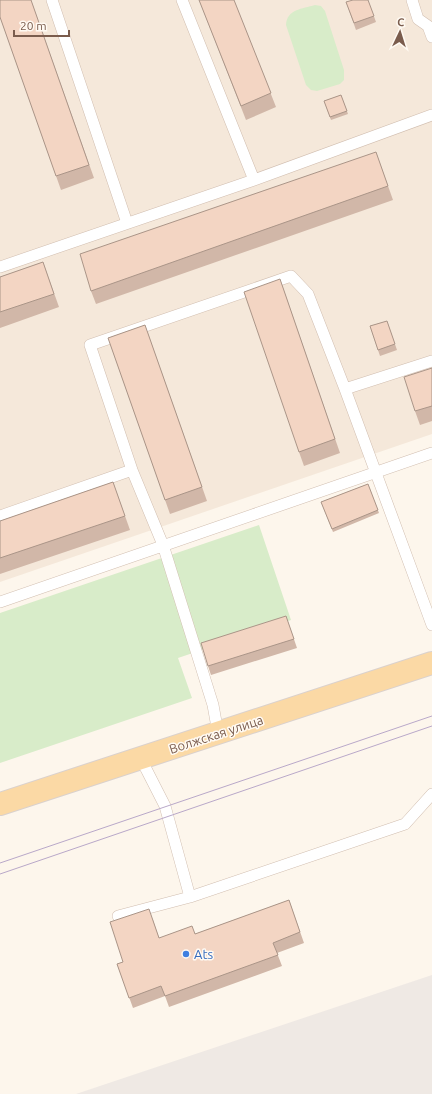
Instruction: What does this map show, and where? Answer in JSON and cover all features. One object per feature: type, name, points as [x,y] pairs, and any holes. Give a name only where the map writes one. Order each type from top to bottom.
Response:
[{"type":"main road","name":"Волжская улица","points":[[0,804],[432,663]]},
{"type":"lane","points":[[52,0],[127,223]]},
{"type":"lane","points":[[182,0],[254,180]]},
{"type":"lane","points":[[412,0],[418,19],[430,25],[432,37]]},
{"type":"lane","points":[[0,267],[254,180],[432,115]]},
{"type":"lane","points":[[218,733],[213,705],[163,545],[132,470],[90,345],[291,276],[308,294],[345,389],[432,625]]},
{"type":"lane","points":[[345,389],[432,361]]},
{"type":"lane","points":[[0,602],[432,453]]},
{"type":"lane","points":[[0,516],[132,470]]},
{"type":"lane","points":[[141,759],[165,806],[190,896]]},
{"type":"lane","points":[[118,916],[190,896],[405,824],[432,794]]},
{"type":"shaded area","points":[[0,0],[432,0],[432,434],[0,582]]},
{"type":"shaded area","points":[[432,975],[432,1094],[76,1094]]},
{"type":"green space","points":[[315,5],[321,6],[325,11],[344,70],[344,80],[340,84],[317,91],[311,90],[306,85],[286,25],[289,16],[296,10]]},
{"type":"green space","points":[[259,525],[291,620],[178,658],[192,698],[0,763],[0,613]]},
{"type":"building","points":[[0,0],[31,0],[89,165],[56,176],[0,17]]},
{"type":"building","points":[[199,0],[234,0],[271,93],[241,106]]},
{"type":"building","points":[[353,0],[368,0],[374,16],[354,23],[346,2]]},
{"type":"building","points":[[341,95],[347,111],[330,117],[324,101]]},
{"type":"building","points":[[376,152],[388,186],[91,291],[80,254]]},
{"type":"building","points":[[43,262],[54,294],[0,312],[0,277]]},
{"type":"building","points":[[280,279],[335,439],[299,452],[244,292]]},
{"type":"building","points":[[387,321],[395,344],[378,350],[370,326]]},
{"type":"building","points":[[145,325],[202,487],[165,500],[108,338]]},
{"type":"building","points":[[432,368],[432,406],[415,411],[404,377]]},
{"type":"building","points":[[113,482],[125,516],[0,558],[0,521]]},
{"type":"building","points":[[368,484],[378,510],[332,529],[321,502]]},
{"type":"building","points":[[286,616],[294,639],[208,666],[201,643]]},
{"type":"building","points":[[289,900],[300,932],[273,943],[278,955],[165,996],[161,986],[129,998],[117,964],[123,962],[110,922],[149,909],[159,938],[192,926],[195,934]]},
{"type":"tram line","points":[[0,863],[432,716]]},
{"type":"tram line","points":[[0,874],[432,726]]},
{"type":"place","name":"Ats","points":[[186,954]]}]
